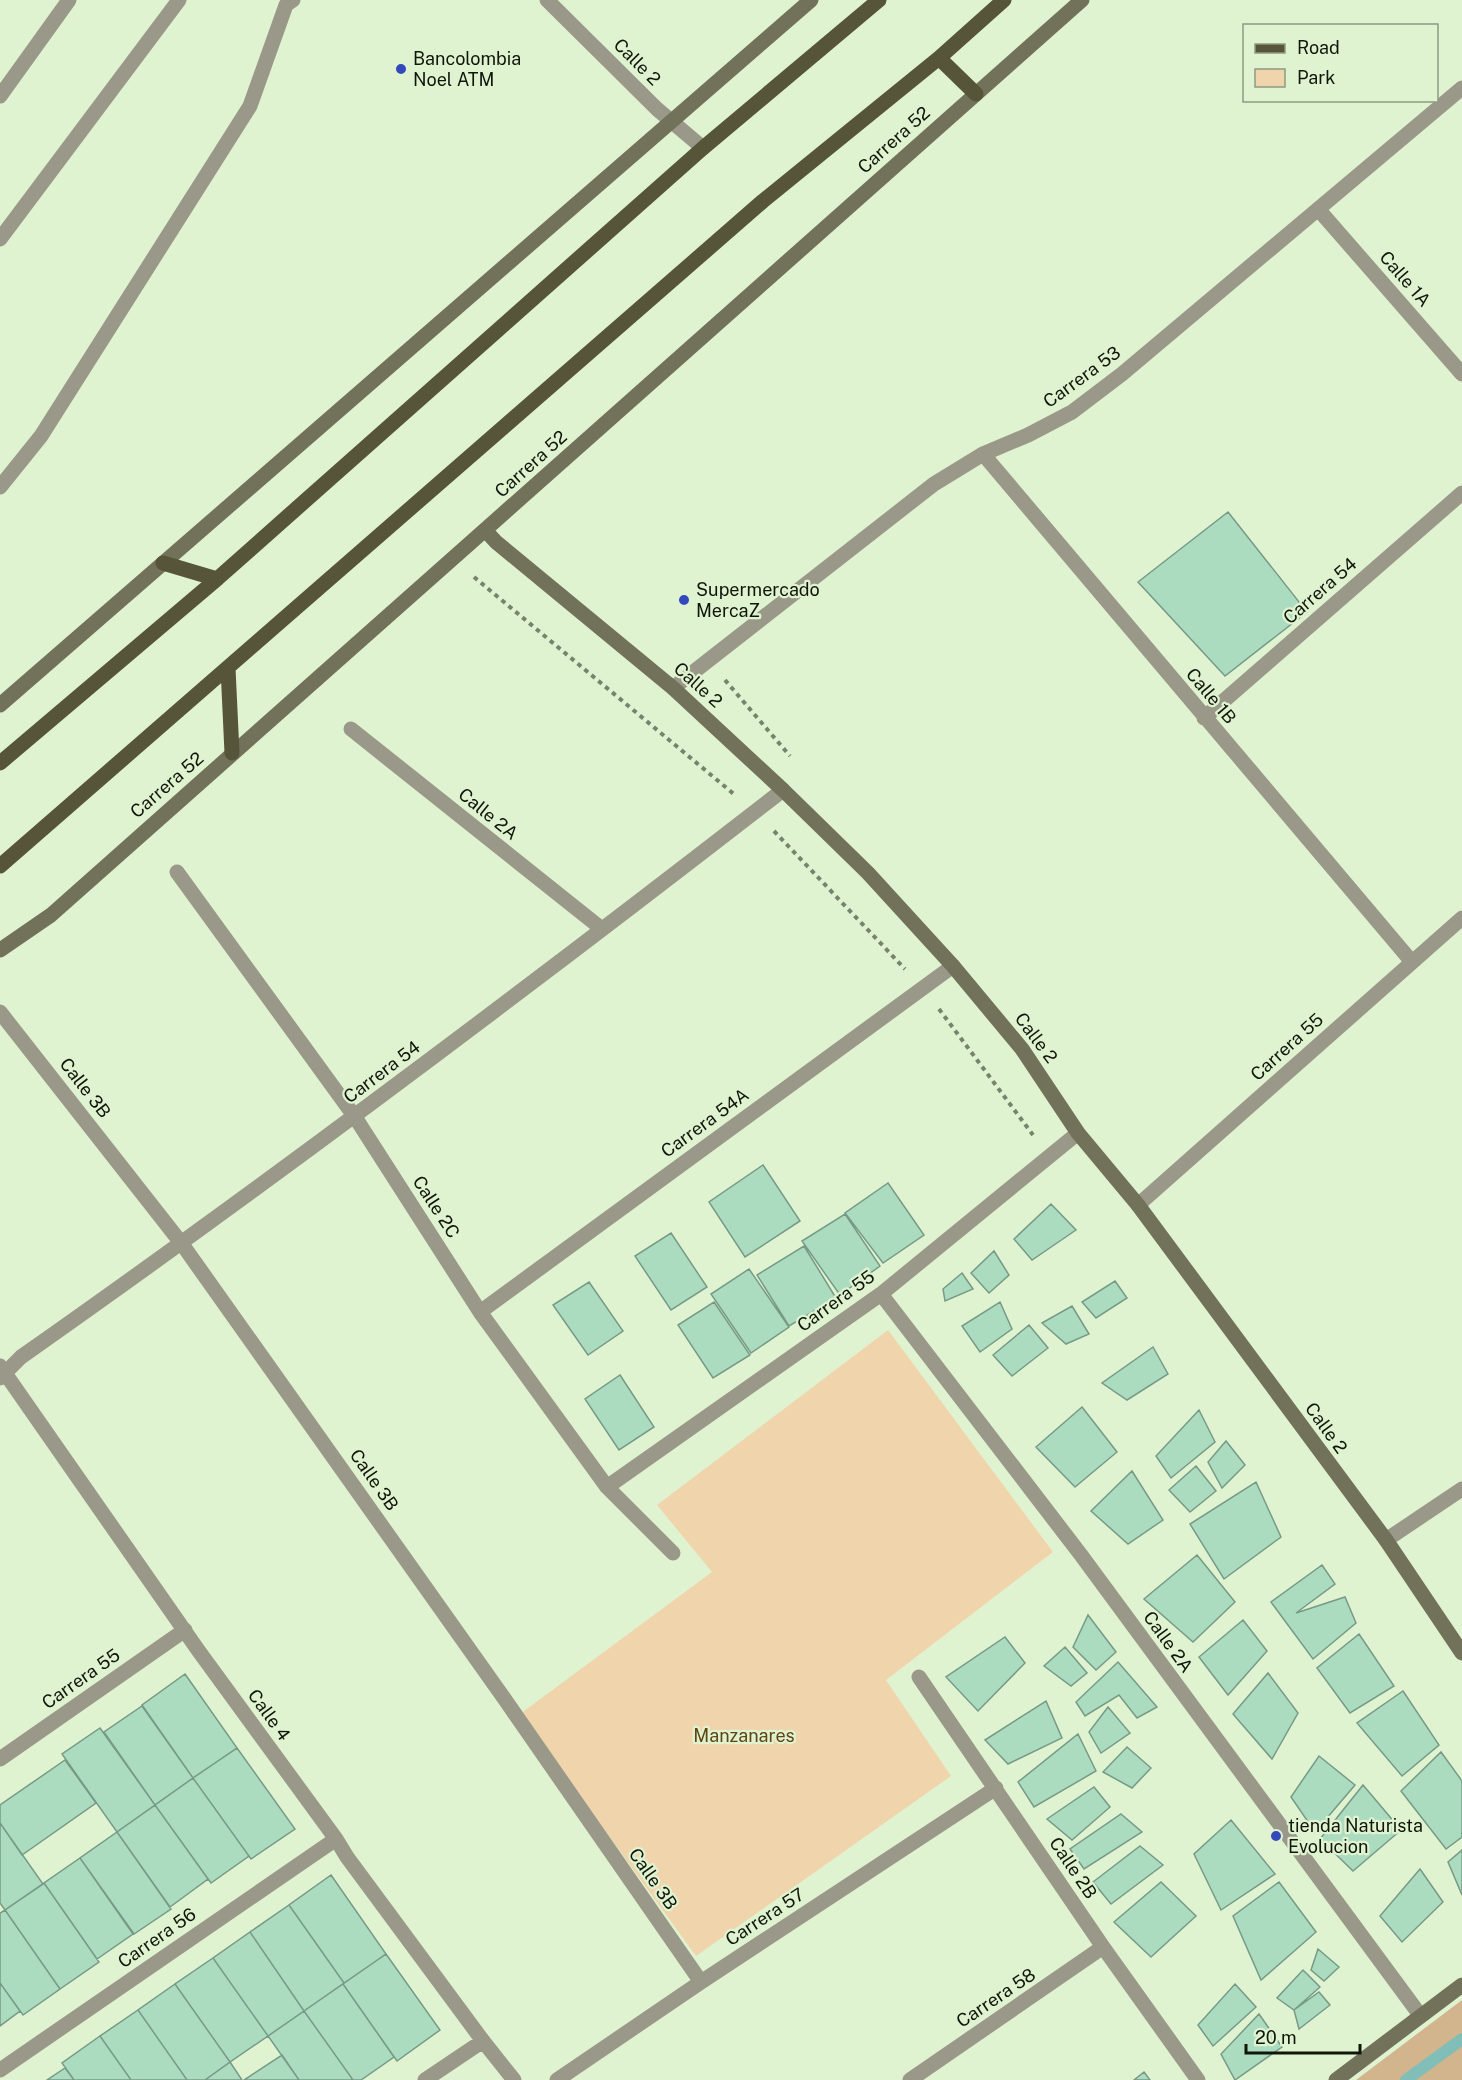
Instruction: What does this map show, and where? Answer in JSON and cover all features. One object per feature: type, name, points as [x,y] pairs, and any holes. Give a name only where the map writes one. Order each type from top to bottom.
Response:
[{"type":"main road","points":[[0,763],[217,579],[704,148],[879,0]]},
{"type":"main road","name":"Carrera 52","points":[[0,866],[763,201],[939,58],[1004,0]]},
{"type":"main road","points":[[939,58],[976,93]]},
{"type":"main road","points":[[163,563],[217,579]]},
{"type":"main road","points":[[228,668],[232,753]]},
{"type":"street","points":[[0,96],[69,0]]},
{"type":"street","points":[[0,239],[179,0]]},
{"type":"street","name":"Calle 2","points":[[547,0],[671,122],[704,148]]},
{"type":"street","points":[[0,705],[811,0]]},
{"type":"street","name":"Carrera 52","points":[[0,950],[51,915],[1083,0]]},
{"type":"street","points":[[0,487],[41,436],[250,106],[287,2]]},
{"type":"street","name":"Carrera 53","points":[[673,688],[934,484],[983,454],[1028,435],[1071,412],[1122,374],[1462,87]]},
{"type":"street","name":"Calle 1A","points":[[1318,209],[1462,374]]},
{"type":"street","name":"Calle 1B","points":[[983,454],[1412,962]]},
{"type":"street","name":"Carrera 54","points":[[1204,718],[1462,493]]},
{"type":"street","name":"Calle 2","points":[[485,530],[496,542],[673,688],[783,790],[868,873],[953,966],[1022,1049],[1078,1133],[1138,1205],[1386,1540],[1462,1653]]},
{"type":"street","name":"Calle 2A","points":[[351,729],[602,929]]},
{"type":"street","name":"Carrera 54","points":[[2,1372],[355,1117],[783,790]]},
{"type":"street","name":"Calle 2C","points":[[177,872],[355,1117],[480,1312],[607,1487],[674,1553]]},
{"type":"street","name":"Carrera 55","points":[[1138,1205],[1462,918]]},
{"type":"street","name":"Carrera 54A","points":[[480,1312],[953,966]]},
{"type":"street","name":"Calle 3B","points":[[0,1012],[182,1244],[493,1681],[700,1982]]},
{"type":"street","name":"Carrera 55","points":[[607,1487],[880,1294],[1078,1133]]},
{"type":"street","name":"Calle 2A","points":[[880,1294],[1081,1555],[1420,2015]]},
{"type":"street","name":"Calle 4","points":[[2,1372],[347,1857],[514,2080]]},
{"type":"street","points":[[1386,1540],[1462,1489]]},
{"type":"street","name":"Carrera 55","points":[[0,1759],[185,1630]]},
{"type":"street","name":"Calle 2B","points":[[919,1677],[1103,1947],[1198,2080]]},
{"type":"street","name":"Carrera 57","points":[[557,2080],[700,1982],[996,1788]]},
{"type":"street","name":"Carrera 56","points":[[0,2070],[336,1839]]},
{"type":"street","name":"Carrera 58","points":[[910,2080],[1103,1947]]},
{"type":"street","points":[[1336,2080],[1462,1985]]},
{"type":"street","points":[[425,2080],[483,2041]]},
{"type":"path","points":[[455,557],[465,569],[755,811],[923,988],[1050,1156]]},
{"type":"green space","name":"Manzanares","points":[[888,1330],[1053,1552],[886,1680],[951,1776],[696,1956],[520,1714],[712,1572],[657,1505]]},
{"type":"shaded area","points":[[1462,2000],[1462,2080],[1356,2080]]},
{"type":"building","points":[[1228,512],[1307,612],[1225,676],[1138,582]]},
{"type":"building","points":[[763,1165],[800,1221],[745,1257],[709,1202]]},
{"type":"building","points":[[888,1183],[924,1235],[883,1263],[845,1213]]},
{"type":"building","points":[[1051,1204],[1076,1230],[1032,1260],[1014,1239]]},
{"type":"building","points":[[845,1214],[880,1266],[840,1295],[802,1241]]},
{"type":"building","points":[[671,1233],[707,1287],[671,1310],[635,1256]]},
{"type":"building","points":[[804,1246],[836,1298],[789,1326],[757,1275]]},
{"type":"building","points":[[994,1251],[1009,1275],[989,1293],[971,1273]]},
{"type":"building","points":[[749,1269],[789,1327],[751,1353],[711,1294]]},
{"type":"building","points":[[962,1273],[973,1289],[945,1301],[943,1289]]},
{"type":"building","points":[[1115,1281],[1127,1298],[1096,1318],[1082,1302]]},
{"type":"building","points":[[589,1282],[623,1331],[588,1355],[553,1305]]},
{"type":"building","points":[[714,1302],[750,1355],[713,1378],[678,1325]]},
{"type":"building","points":[[1000,1302],[1012,1329],[980,1352],[962,1326]]},
{"type":"building","points":[[1072,1306],[1089,1334],[1066,1344],[1042,1323]]},
{"type":"building","points":[[1029,1325],[1048,1348],[1012,1376],[993,1355]]},
{"type":"building","points":[[1153,1347],[1168,1374],[1127,1400],[1102,1383]]},
{"type":"building","points":[[620,1375],[654,1427],[619,1450],[585,1399]]},
{"type":"building","points":[[1082,1407],[1117,1452],[1075,1487],[1036,1447]]},
{"type":"building","points":[[1199,1410],[1215,1442],[1171,1478],[1156,1456]]},
{"type":"building","points":[[1226,1441],[1245,1465],[1222,1488],[1208,1462]]},
{"type":"building","points":[[1196,1466],[1216,1491],[1190,1512],[1169,1490]]},
{"type":"building","points":[[1132,1471],[1163,1520],[1128,1544],[1091,1511]]},
{"type":"building","points":[[1256,1482],[1281,1537],[1224,1579],[1190,1524]]},
{"type":"building","points":[[1197,1555],[1235,1602],[1193,1642],[1144,1599]]},
{"type":"building","points":[[1322,1565],[1335,1584],[1296,1613],[1345,1597],[1356,1623],[1313,1659],[1271,1602]]},
{"type":"building","points":[[1088,1615],[1116,1652],[1096,1670],[1073,1647]]},
{"type":"building","points":[[1243,1620],[1267,1651],[1228,1695],[1199,1657]]},
{"type":"building","points":[[1359,1634],[1394,1686],[1350,1713],[1317,1668]]},
{"type":"building","points":[[1005,1637],[1025,1663],[978,1711],[946,1677]]},
{"type":"building","points":[[1065,1647],[1087,1673],[1071,1686],[1044,1666]]},
{"type":"building","points":[[1118,1662],[1157,1707],[1137,1718],[1119,1695],[1085,1716],[1076,1702]]},
{"type":"building","points":[[1268,1673],[1298,1713],[1272,1759],[1233,1714]]},
{"type":"building","points":[[185,1674],[237,1748],[193,1778],[142,1705]]},
{"type":"building","points":[[1403,1691],[1439,1745],[1402,1776],[1357,1723]]},
{"type":"building","points":[[1046,1701],[1062,1738],[1008,1764],[985,1740]]},
{"type":"building","points":[[142,1706],[193,1778],[155,1805],[104,1732]]},
{"type":"building","points":[[1108,1707],[1130,1733],[1101,1753],[1089,1732]]},
{"type":"building","points":[[100,1728],[155,1805],[117,1832],[62,1754]]},
{"type":"building","points":[[1078,1734],[1096,1771],[1034,1807],[1018,1782]]},
{"type":"building","points":[[1127,1747],[1151,1768],[1132,1788],[1103,1772]]},
{"type":"building","points":[[237,1748],[295,1829],[251,1859],[193,1778]]},
{"type":"building","points":[[1441,1752],[1462,1781],[1462,1837],[1446,1849],[1401,1791]]},
{"type":"building","points":[[1319,1756],[1355,1785],[1315,1832],[1291,1797]]},
{"type":"building","points":[[65,1760],[96,1803],[22,1855],[0,1823],[0,1805]]},
{"type":"building","points":[[193,1778],[249,1856],[211,1883],[155,1805]]},
{"type":"building","points":[[1363,1785],[1401,1830],[1353,1871],[1320,1839]]},
{"type":"building","points":[[1094,1787],[1110,1807],[1072,1840],[1047,1819]]},
{"type":"building","points":[[155,1805],[208,1879],[170,1907],[117,1832]]},
{"type":"building","points":[[1121,1814],[1142,1832],[1084,1869],[1070,1849]]},
{"type":"building","points":[[1231,1820],[1275,1874],[1221,1910],[1194,1854]]},
{"type":"building","points":[[0,1823],[43,1884],[5,1910],[0,1903]]},
{"type":"building","points":[[117,1832],[171,1909],[134,1934],[80,1858]]},
{"type":"building","points":[[1140,1846],[1163,1865],[1111,1904],[1093,1882]]},
{"type":"building","points":[[1462,1850],[1462,1895],[1448,1862]]},
{"type":"building","points":[[80,1858],[133,1934],[97,1959],[44,1883]]},
{"type":"building","points":[[1420,1869],[1443,1902],[1402,1942],[1380,1916]]},
{"type":"building","points":[[331,1875],[386,1954],[344,1983],[289,1905]]},
{"type":"building","points":[[1161,1882],[1196,1916],[1151,1957],[1114,1922]]},
{"type":"building","points":[[1279,1882],[1316,1932],[1261,1980],[1233,1916]]},
{"type":"building","points":[[44,1883],[99,1962],[60,1989],[5,1910]]},
{"type":"building","points":[[289,1905],[344,1983],[304,2011],[250,1932]]},
{"type":"building","points":[[5,1910],[60,1989],[23,2015],[0,1983],[0,1913]]},
{"type":"building","points":[[250,1932],[304,2011],[268,2036],[213,1958]]},
{"type":"building","points":[[1318,1949],[1339,1967],[1324,1981],[1311,1970]]},
{"type":"building","points":[[386,1954],[440,2030],[397,2061],[343,1984]]},
{"type":"building","points":[[213,1958],[268,2036],[230,2062],[175,1984]]},
{"type":"building","points":[[1303,1970],[1320,1987],[1294,2010],[1277,1998]]},
{"type":"building","points":[[0,1983],[20,2011],[0,2026]]},
{"type":"building","points":[[175,1984],[230,2062],[205,2080],[187,2080],[138,2010]]},
{"type":"building","points":[[343,1984],[394,2057],[361,2080],[353,2080],[304,2011]]},
{"type":"building","points":[[1235,1984],[1256,2007],[1213,2046],[1198,2025]]},
{"type":"building","points":[[1319,1992],[1330,2005],[1299,2029],[1294,2010]]},
{"type":"building","points":[[138,2010],[187,2080],[131,2080],[100,2036]]},
{"type":"building","points":[[304,2011],[353,2080],[299,2080],[268,2036]]},
{"type":"building","points":[[1259,2014],[1282,2047],[1235,2080],[1221,2054]]},
{"type":"building","points":[[100,2036],[131,2080],[74,2080],[62,2063]]},
{"type":"building","points":[[282,2055],[299,2080],[244,2080]]},
{"type":"building","points":[[230,2062],[242,2080],[205,2080]]},
{"type":"building","points":[[65,2068],[74,2080],[47,2080]]},
{"type":"building","points":[[1144,2072],[1150,2080],[1134,2080]]},
{"type":"waterway","points":[[1406,2080],[1462,2039]]},
{"type":"place","name":"Bancolombia Noel ATM","points":[[401,69]]},
{"type":"place","name":"Supermercado MercaZ","points":[[684,600]]},
{"type":"place","name":"tienda Naturista Evolucion","points":[[1276,1836]]}]
